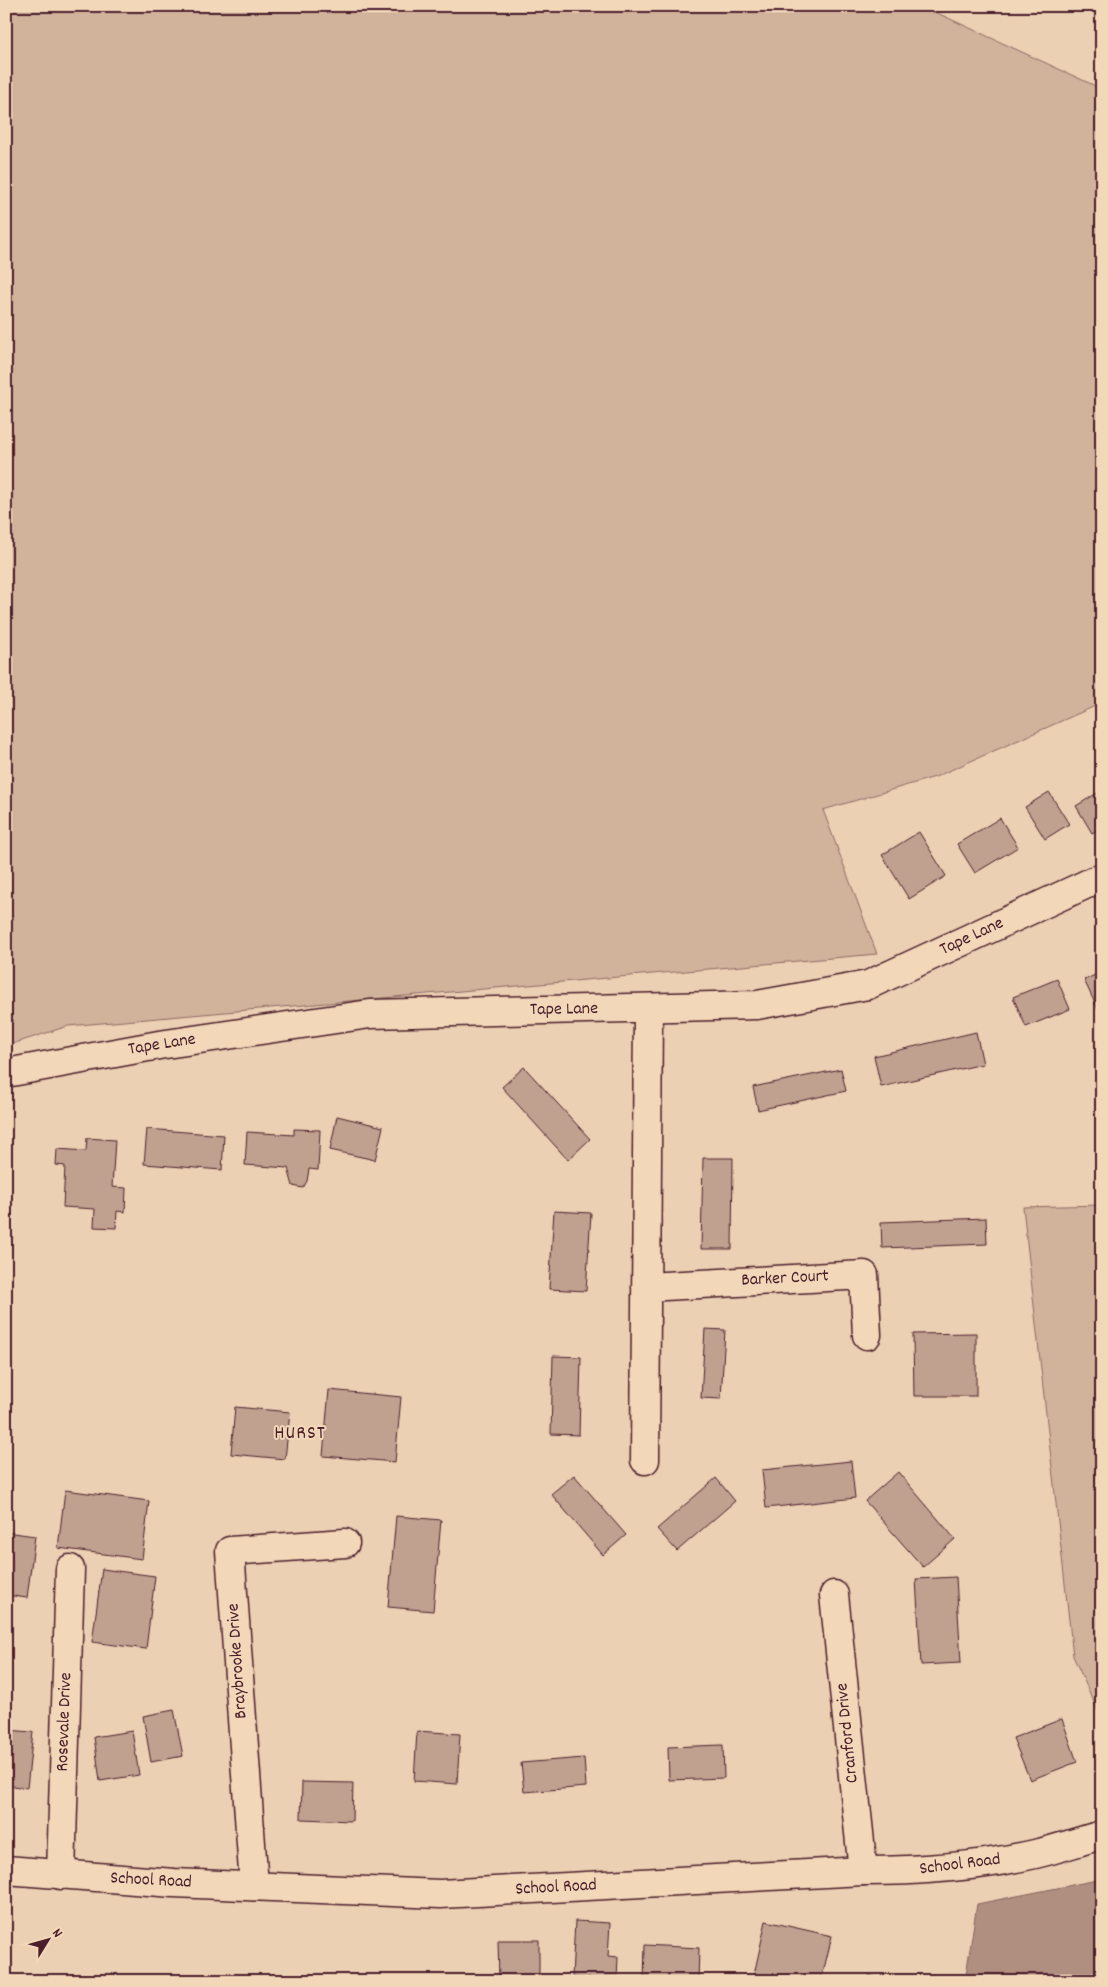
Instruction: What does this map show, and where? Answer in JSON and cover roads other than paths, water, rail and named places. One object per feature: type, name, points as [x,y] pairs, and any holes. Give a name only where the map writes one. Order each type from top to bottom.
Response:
[{"type":"street","name":"Tape Lane","points":[[6,1074],[159,1045],[370,1014],[757,1005],[868,985],[1102,877]]},
{"type":"street","points":[[645,1460],[648,1008]]},
{"type":"street","name":"Barker Court","points":[[646,1287],[864,1275],[868,1335]]},
{"type":"street","name":"Braybrooke Drive","points":[[254,1886],[230,1551],[345,1543]]},
{"type":"street","name":"Rosevale Drive","points":[[61,1875],[70,1569]]},
{"type":"street","name":"Cranford Drive","points":[[834,1595],[863,1871]]},
{"type":"street","name":"School Road","points":[[6,1870],[254,1886],[440,1894],[863,1871],[923,1871],[967,1866],[1036,1854],[1102,1835]]},
{"type":"district","name":"HURST","points":[[300,1434]]}]
